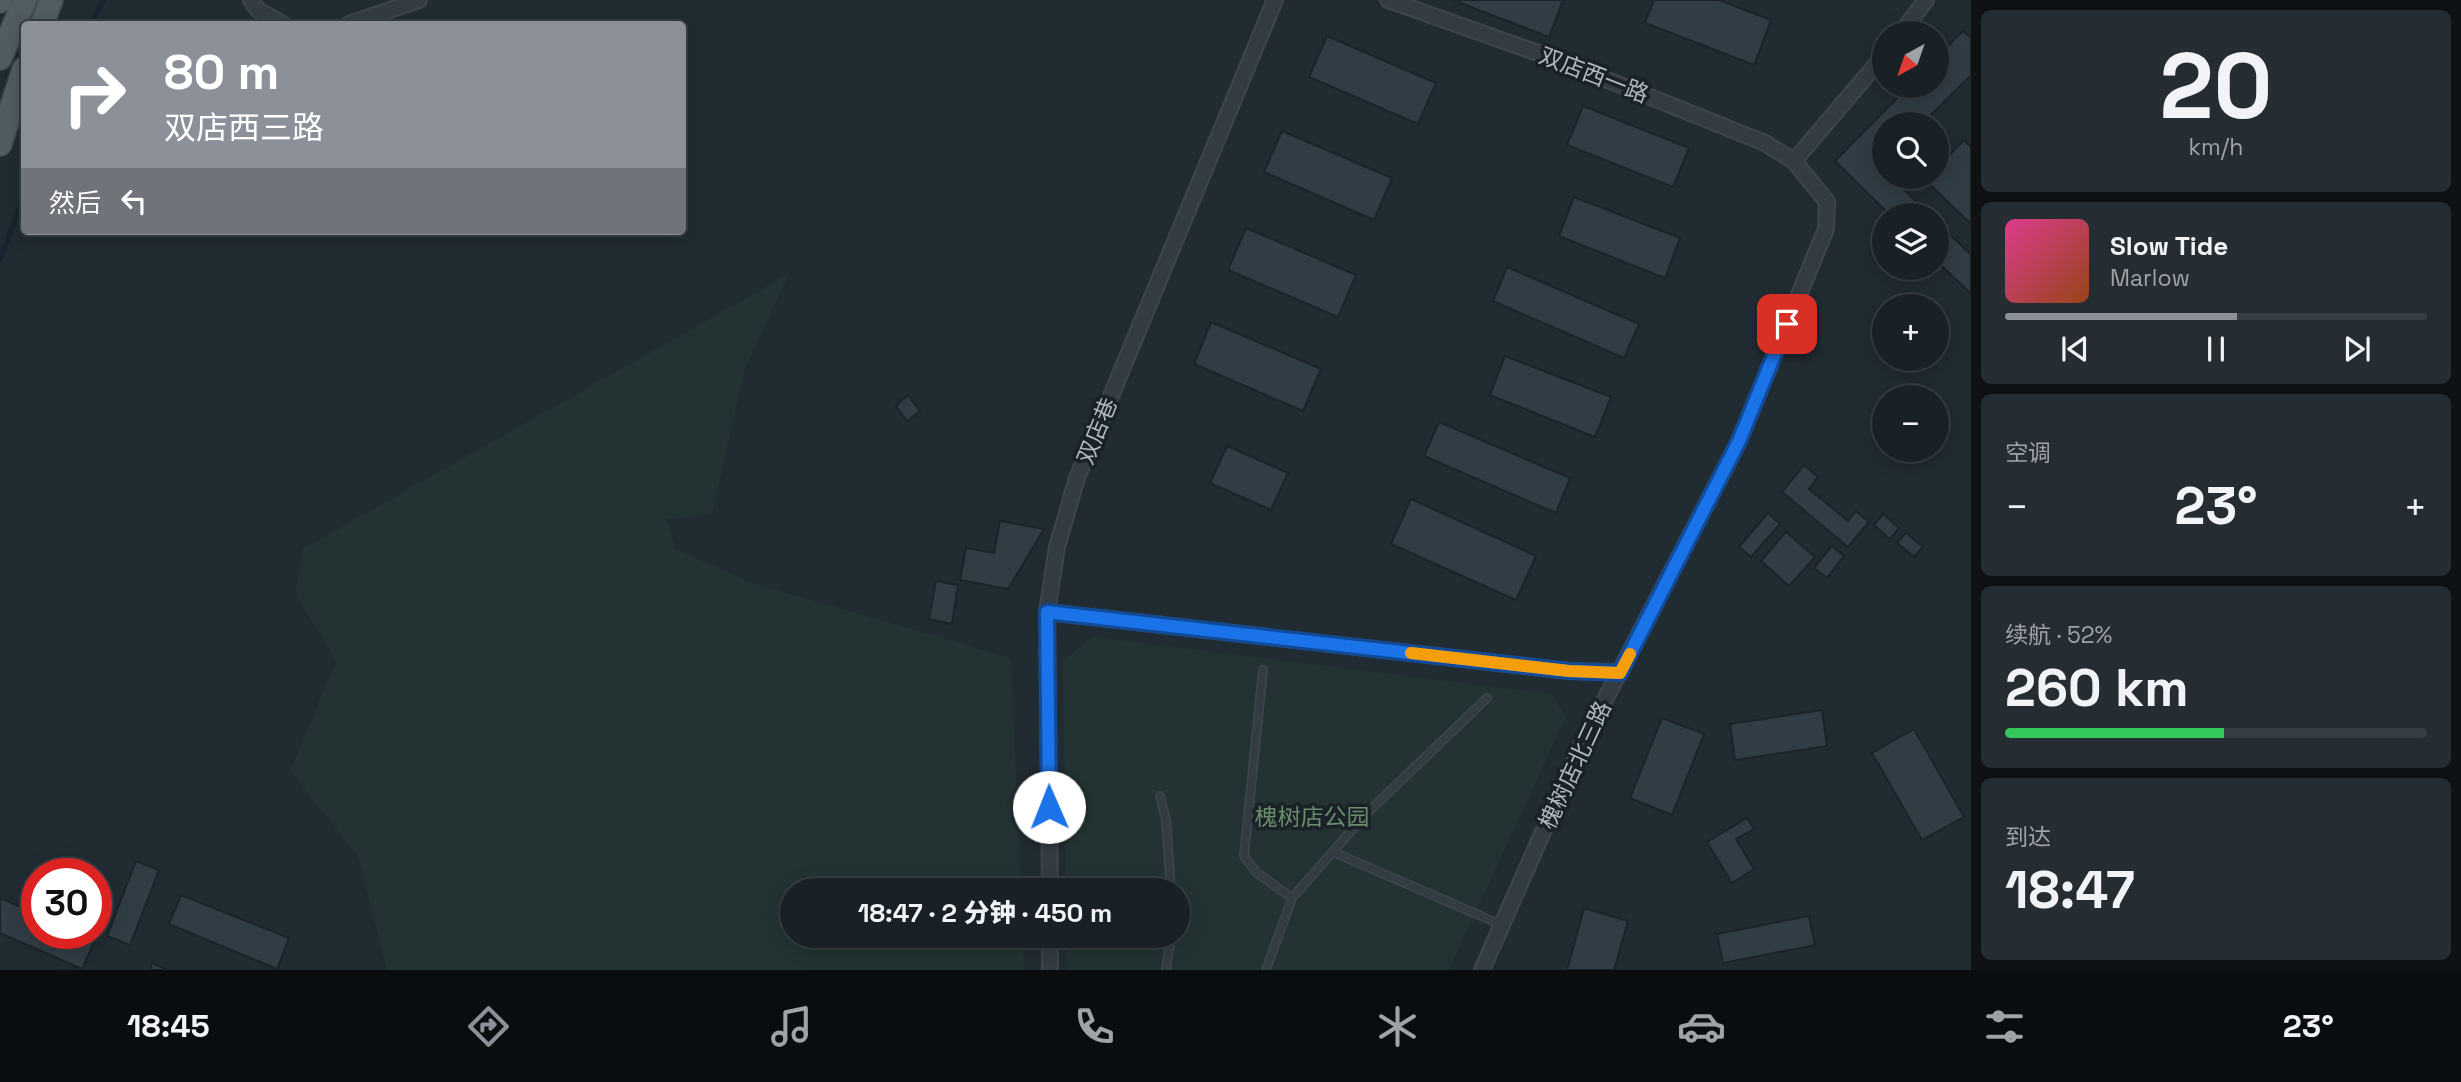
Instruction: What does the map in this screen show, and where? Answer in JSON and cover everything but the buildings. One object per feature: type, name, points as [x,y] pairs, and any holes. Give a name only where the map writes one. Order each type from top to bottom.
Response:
[{"type":"main road","points":[[0,58],[25,0]]},
{"type":"main road","points":[[43,21],[51,0]]},
{"type":"main road","points":[[0,144],[21,78]]},
{"type":"street","points":[[251,0],[258,10],[278,21]]},
{"type":"street","points":[[358,21],[419,0]]},
{"type":"street","name":"双店巷","points":[[1050,878],[1047,612],[1057,547],[1077,478],[1275,0]]},
{"type":"street","name":"双店西一路","points":[[1388,0],[1571,65],[1765,142],[1794,161]]},
{"type":"street","points":[[1910,21],[1926,0]]},
{"type":"street","points":[[1794,161],[1872,69]]},
{"type":"street","name":"槐树店北三路","points":[[1482,970],[1580,748],[1739,441],[1826,229],[1827,202],[1794,161]]},
{"type":"street","points":[[1047,612],[1569,671],[1620,673]]},
{"type":"street","points":[[1050,948],[1050,970]]},
{"type":"lane","points":[[1263,670],[1244,856],[1256,872],[1292,898]]},
{"type":"lane","points":[[1266,970],[1292,898],[1366,814],[1487,698]]},
{"type":"lane","points":[[1160,796],[1166,820],[1170,878]]},
{"type":"lane","points":[[1333,852],[1502,925]]},
{"type":"lane","points":[[1166,970],[1169,948]]},
{"type":"green space","points":[[789,274],[744,372],[712,515],[667,519],[675,549],[753,583],[1011,658],[1020,878],[780,878],[780,948],[1023,948],[1024,970],[387,970],[358,856],[290,771],[336,661],[295,593],[303,549]]},
{"type":"green space","name":"槐树店公园","points":[[1092,637],[1552,694],[1566,717],[1449,970],[1067,970],[1066,948],[1190,948],[1190,878],[1066,878],[1063,661]]},
{"type":"waterway","points":[[93,21],[103,0]]},
{"type":"waterway","points":[[0,260],[21,205]]},
{"type":"slow traffic","points":[[1411,653],[1569,671],[1620,673],[1630,654]]},
{"type":"route","points":[[1049,807],[1047,612],[1569,671],[1620,673],[1739,441],[1787,324]]}]
